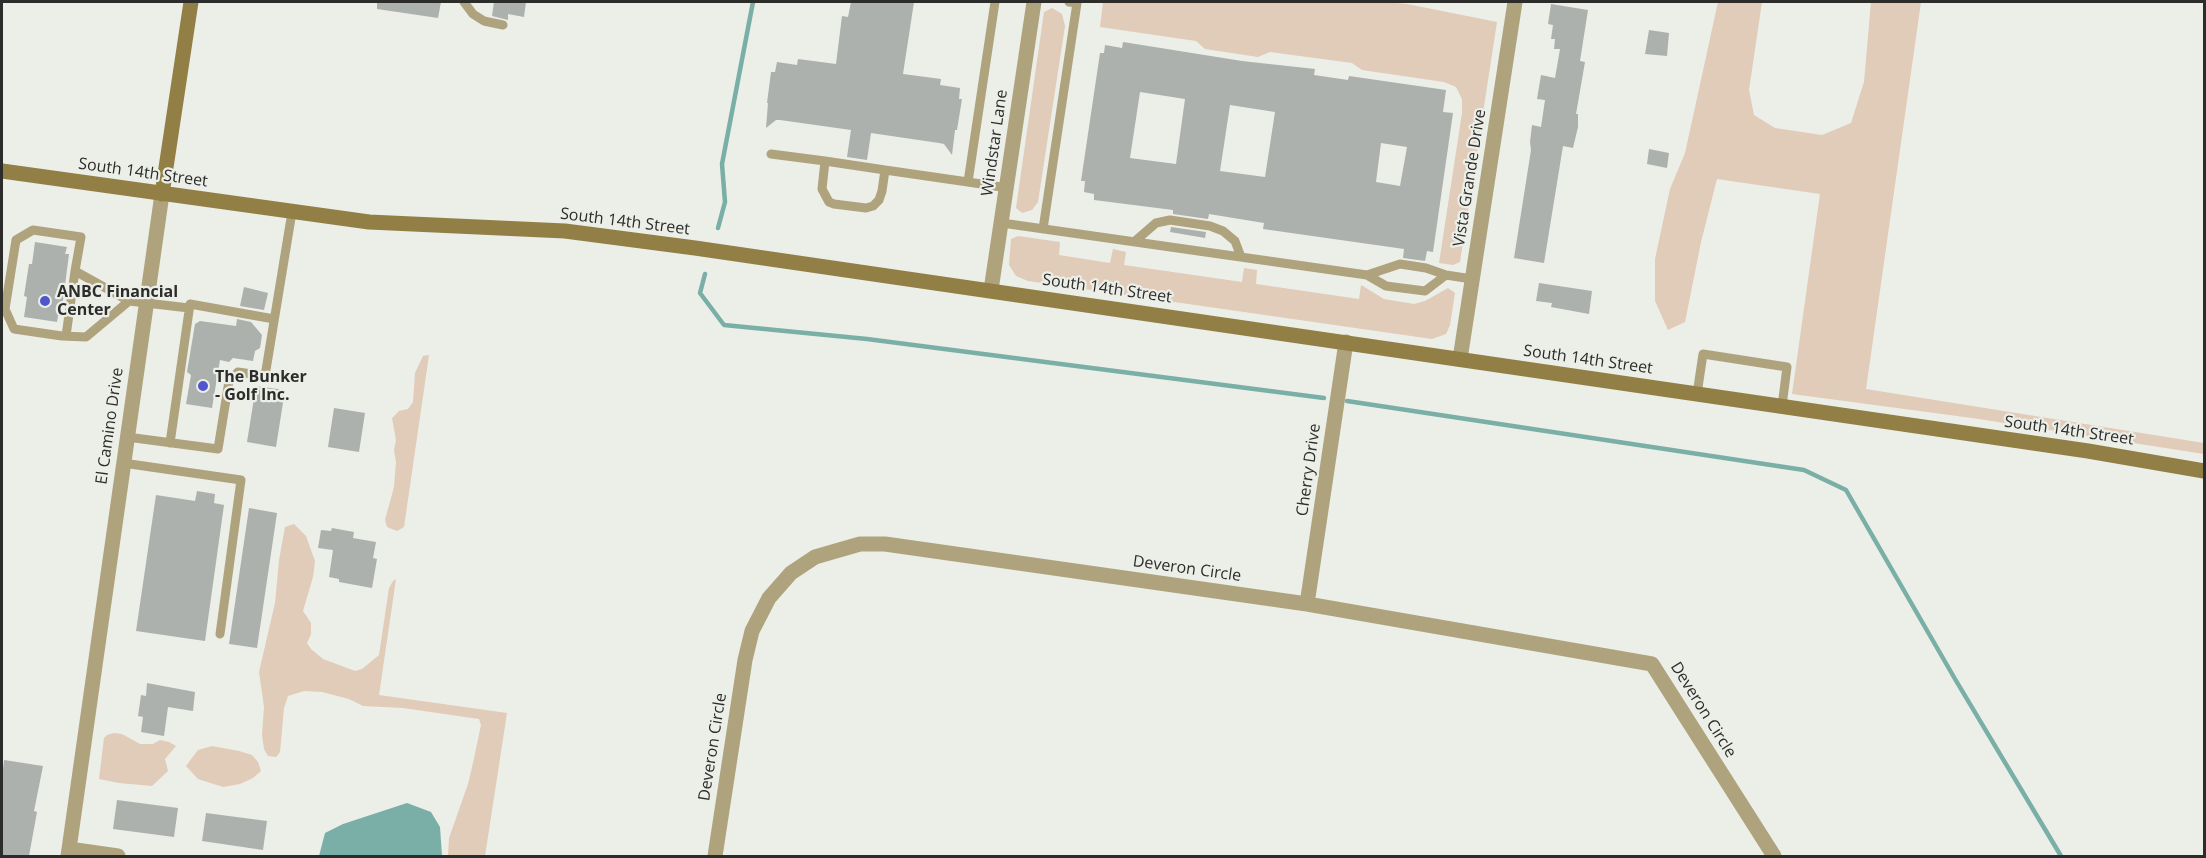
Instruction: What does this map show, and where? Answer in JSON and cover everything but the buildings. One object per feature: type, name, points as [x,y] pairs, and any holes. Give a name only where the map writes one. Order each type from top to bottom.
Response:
[{"type":"main road","name":"El Camino Drive","points":[[162,194],[191,2]]},
{"type":"main road","name":"South 14th Street","points":[[2,171],[369,222],[565,231],[991,290],[1782,406],[2205,471]]},
{"type":"street","name":"Windstar Lane","points":[[991,290],[1034,2]]},
{"type":"street","name":"Vista Grande Drive","points":[[1461,359],[1515,2]]},
{"type":"street","name":"El Camino Drive","points":[[68,853],[162,194]]},
{"type":"street","name":"Cherry Drive","points":[[1307,604],[1346,342]]},
{"type":"street","name":"Deveron Circle","points":[[715,856],[745,660],[752,631],[769,598],[791,573],[815,557],[860,544],[885,544],[1307,604],[1652,664],[1774,856]]},
{"type":"street","points":[[68,853],[118,856]]},
{"type":"lane","points":[[464,2],[473,14],[484,21],[503,25]]},
{"type":"lane","points":[[968,182],[994,2]]},
{"type":"lane","points":[[1043,229],[1077,3],[1069,2]]},
{"type":"lane","points":[[771,154],[1008,188]]},
{"type":"lane","points":[[825,161],[822,189],[829,202],[834,204],[866,208],[873,206],[879,200],[882,191],[885,170]]},
{"type":"lane","points":[[126,437],[218,449],[229,381],[238,372],[265,376],[292,212]]},
{"type":"lane","points":[[1134,242],[1156,223],[1170,220],[1210,226],[1223,231],[1235,242],[1242,257]]},
{"type":"lane","points":[[1002,223],[1367,275],[1386,286],[1425,291],[1446,275]]},
{"type":"lane","points":[[66,336],[81,237],[33,230],[16,240],[5,309],[14,328],[66,336],[86,337],[129,301]]},
{"type":"lane","points":[[1367,275],[1400,264],[1426,267],[1446,275],[1472,279]]},
{"type":"lane","points":[[75,271],[129,301],[189,308]]},
{"type":"lane","points":[[170,443],[190,304],[274,319]]},
{"type":"lane","points":[[1697,394],[1703,354],[1787,368],[1782,406]]},
{"type":"lane","points":[[123,463],[241,480],[220,634]]},
{"type":"shaded area","points":[[1103,2],[1383,2],[1407,4],[1497,22],[1460,262],[1453,265],[1439,263],[1462,113],[1462,99],[1456,87],[1444,82],[1362,70],[1352,63],[1270,52],[1258,57],[1205,49],[1196,41],[1100,27]]},
{"type":"shaded area","points":[[1718,2],[1762,2],[1749,90],[1754,115],[1775,128],[1822,135],[1851,123],[1864,82],[1871,2],[1921,2],[1866,389],[2204,443],[2204,454],[1972,418],[1792,394],[1820,194],[1717,179],[1701,242],[1685,322],[1668,330],[1655,301],[1655,259],[1670,189],[1685,153]]},
{"type":"shaded area","points":[[1052,8],[1062,14],[1065,26],[1038,202],[1032,210],[1022,213],[1016,208],[1044,12]]},
{"type":"shaded area","points":[[1018,236],[1060,242],[1059,255],[1110,263],[1113,249],[1126,252],[1124,265],[1242,282],[1244,268],[1257,270],[1256,284],[1359,299],[1361,285],[1384,299],[1414,304],[1425,301],[1448,288],[1455,293],[1450,325],[1446,334],[1432,339],[1028,281],[1016,276],[1009,265],[1011,239]]},
{"type":"shaded area","points":[[429,355],[404,527],[397,531],[387,527],[385,520],[394,487],[396,462],[394,450],[396,440],[392,418],[399,411],[408,409],[413,402],[415,373],[423,356]]},
{"type":"shaded area","points":[[294,524],[306,536],[315,561],[303,611],[311,623],[311,634],[307,643],[311,649],[323,659],[355,671],[362,669],[379,655],[389,588],[396,579],[379,695],[507,713],[485,856],[448,856],[449,838],[473,763],[481,725],[479,719],[403,708],[363,706],[349,699],[322,692],[304,691],[288,696],[284,708],[280,752],[276,757],[268,756],[264,749],[262,735],[264,707],[259,672],[275,603],[285,527]]},
{"type":"shaded area","points":[[114,733],[122,734],[140,744],[153,744],[160,740],[176,746],[165,759],[168,771],[152,786],[99,779],[104,738]]},
{"type":"shaded area","points":[[212,746],[252,755],[261,771],[240,784],[223,787],[198,779],[186,766],[198,750]]},
{"type":"water","points":[[407,803],[431,812],[440,827],[442,856],[319,856],[325,833],[343,824]]},
{"type":"waterway","points":[[718,228],[725,202],[722,164],[753,2]]},
{"type":"waterway","points":[[705,274],[700,293],[724,325],[867,339],[1324,398]]},
{"type":"waterway","points":[[1347,401],[1804,470],[1846,490],[2061,856]]},
{"type":"place","name":"ANBC Financial Center","points":[[45,301]]},
{"type":"place","name":"The Bunker - Golf Inc.","points":[[203,386]]}]
